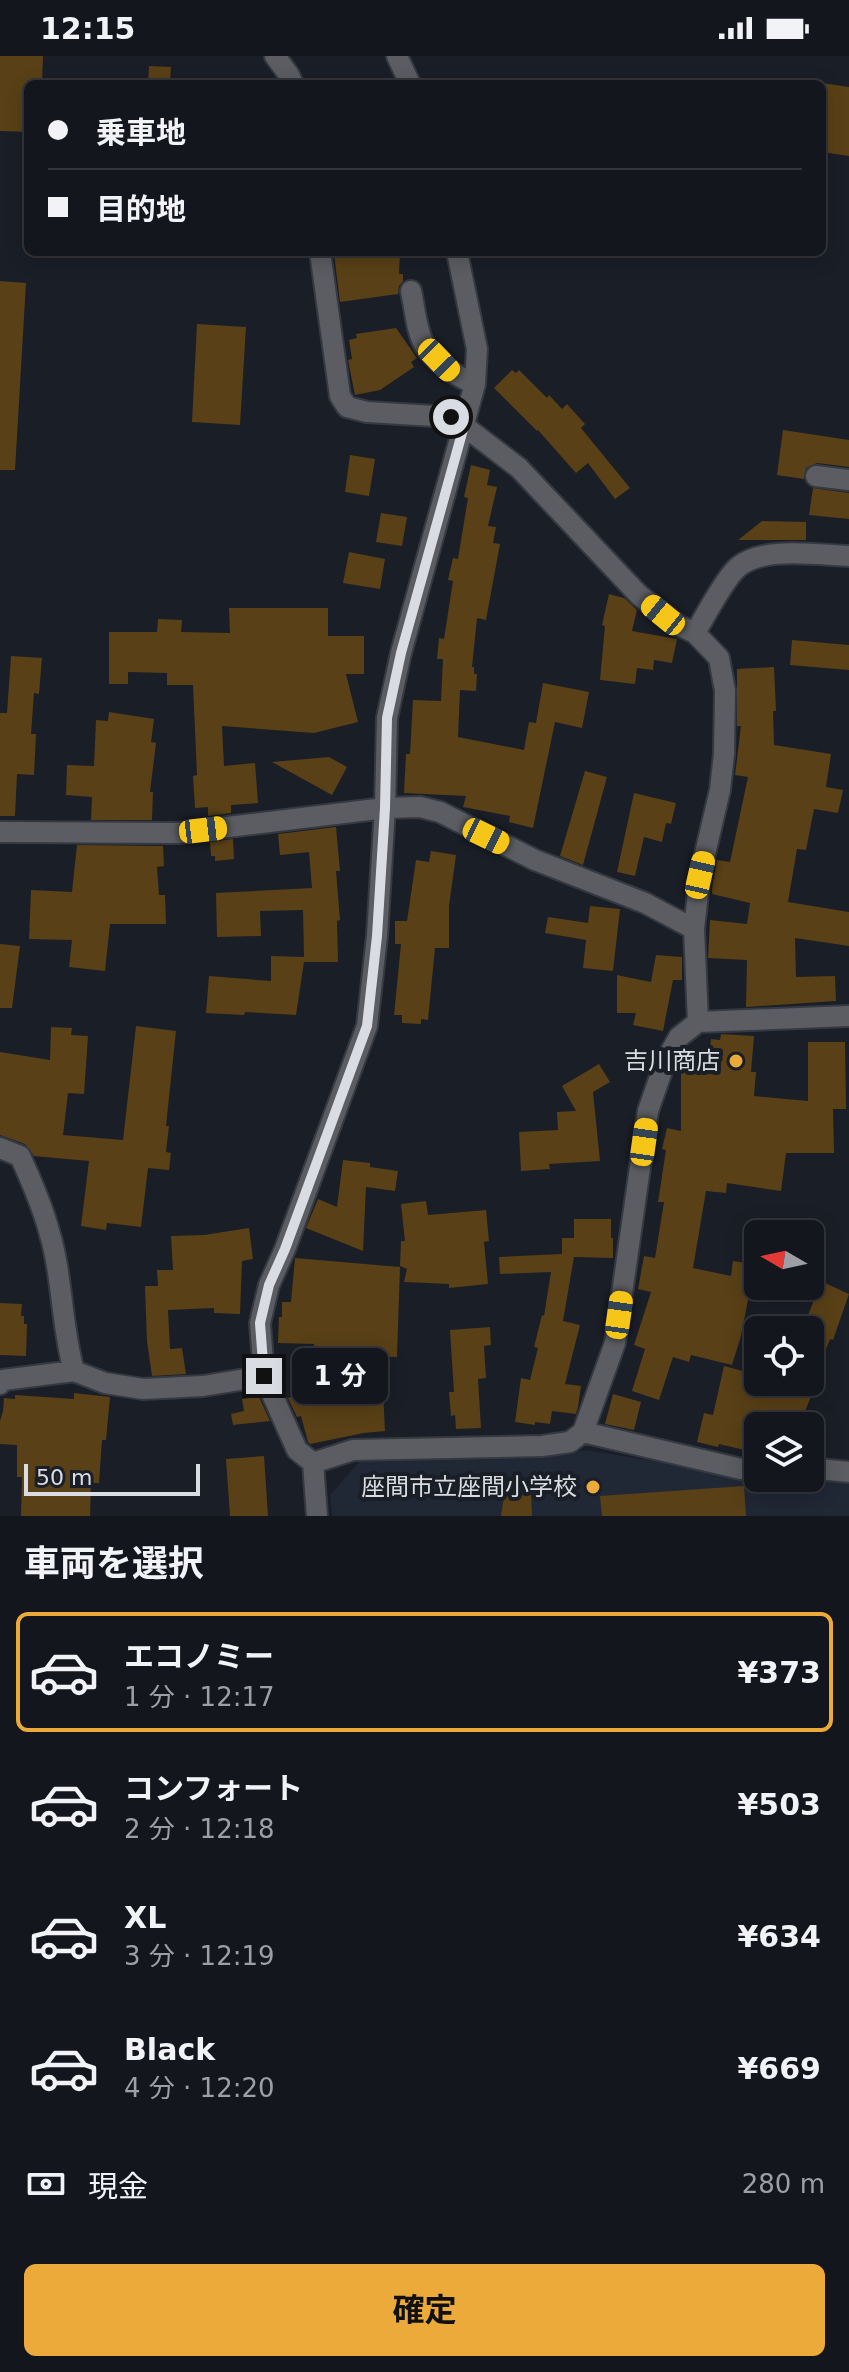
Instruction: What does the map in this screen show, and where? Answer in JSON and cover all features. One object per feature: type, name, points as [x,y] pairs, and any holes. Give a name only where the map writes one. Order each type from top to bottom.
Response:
[{"type":"street","points":[[275,56],[291,80]]},
{"type":"street","points":[[397,56],[408,80]]},
{"type":"street","points":[[321,256],[340,396],[347,407],[367,412],[451,417],[519,468],[639,595],[671,620],[695,633],[719,658],[725,691],[724,754],[720,790],[700,875],[694,929],[698,1022]]},
{"type":"street","points":[[317,1516],[313,1463],[297,1450],[264,1376],[260,1323],[269,1285],[367,1026],[377,936],[387,718],[421,577],[475,384],[477,349],[458,256]]},
{"type":"street","points":[[411,291],[425,346],[453,375],[475,384]]},
{"type":"street","points":[[816,476],[849,480]]},
{"type":"street","points":[[695,633],[735,570],[750,558],[769,554],[849,556]]},
{"type":"street","points":[[0,832],[178,833],[385,808],[420,807],[440,812],[535,860],[645,903],[694,929]]},
{"type":"street","points":[[313,1463],[353,1450],[542,1446],[570,1442],[583,1432],[615,1343],[648,1111],[665,1062],[679,1037],[698,1022],[849,1016]]},
{"type":"street","points":[[0,1148],[20,1156],[50,1231],[62,1296],[66,1344],[74,1371]]},
{"type":"street","points":[[0,1384],[3,1380],[74,1371],[105,1383],[143,1389],[203,1386],[264,1376]]},
{"type":"street","points":[[583,1432],[744,1469]]},
{"type":"street","points":[[824,1469],[849,1472]]},
{"type":"shaded area","name":"座間市立座間小学校","points":[[586,1450],[744,1476],[744,1492],[824,1492],[824,1479],[849,1479],[849,1516],[332,1516],[330,1495],[359,1462],[535,1458]]},
{"type":"building","points":[[0,56],[43,56],[42,80],[24,80],[24,132],[0,131]]},
{"type":"building","points":[[149,66],[171,67],[170,80],[148,80]]},
{"type":"building","points":[[826,84],[849,87],[849,156],[826,153]]},
{"type":"building","points":[[334,256],[400,256],[399,274],[403,274],[403,281],[398,294],[340,302]]},
{"type":"building","points":[[0,281],[26,283],[15,470],[0,470]]},
{"type":"building","points":[[197,324],[246,327],[240,425],[192,422]]},
{"type":"building","points":[[396,328],[417,358],[411,362],[414,367],[380,390],[355,395],[348,360],[352,359],[349,340],[357,338],[356,334]]},
{"type":"building","points":[[512,370],[516,373],[519,370],[562,409],[567,404],[585,424],[581,428],[630,488],[615,499],[588,463],[576,473],[538,430],[494,388]]},
{"type":"building","points":[[783,430],[849,440],[849,467],[817,463],[806,468],[804,479],[777,475]]},
{"type":"building","points":[[350,455],[375,459],[369,496],[345,492]]},
{"type":"building","points":[[471,465],[490,470],[487,485],[497,487],[488,526],[496,527],[493,543],[500,544],[486,620],[477,618],[472,667],[474,674],[477,674],[476,691],[460,690],[458,737],[524,750],[529,722],[536,723],[543,683],[589,692],[582,728],[555,722],[533,828],[509,822],[510,816],[463,807],[466,796],[404,793],[413,700],[441,701],[443,659],[437,659],[439,638],[444,639],[453,581],[448,580],[453,558],[458,559],[468,498],[464,497]]},
{"type":"building","points":[[813,488],[849,493],[849,519],[809,515]]},
{"type":"building","points":[[381,513],[407,517],[402,546],[376,542]]},
{"type":"building","points":[[762,521],[806,522],[806,540],[738,540]]},
{"type":"building","points":[[349,552],[385,559],[380,589],[343,583]]},
{"type":"building","points":[[609,594],[624,598],[637,610],[632,631],[677,639],[672,663],[654,660],[653,670],[637,668],[635,684],[600,680],[605,626],[602,625]]},
{"type":"building","points":[[229,608],[328,608],[328,636],[364,636],[364,674],[346,674],[358,722],[314,733],[222,726],[224,766],[255,763],[258,803],[231,805],[231,813],[208,816],[208,807],[195,808],[193,776],[197,775],[193,685],[167,685],[167,673],[128,672],[128,684],[109,684],[109,632],[157,632],[158,619],[182,620],[181,632],[230,633]]},
{"type":"building","points":[[792,640],[849,645],[849,670],[790,665]]},
{"type":"building","points":[[11,656],[42,658],[39,694],[34,693],[31,734],[36,734],[34,775],[17,774],[15,816],[0,816],[0,713],[7,713]]},
{"type":"building","points":[[774,667],[774,745],[831,754],[826,787],[843,790],[838,813],[814,809],[806,850],[797,849],[788,902],[849,912],[849,946],[795,938],[796,977],[835,976],[836,1001],[746,1007],[747,960],[708,958],[710,920],[747,924],[750,903],[712,894],[712,888],[717,860],[730,862],[748,777],[735,775],[741,726],[737,726],[737,669]]},
{"type":"building","points":[[109,712],[154,719],[151,742],[156,743],[150,792],[153,792],[152,820],[91,820],[92,797],[66,795],[67,765],[94,766],[96,720],[108,721]]},
{"type":"building","points":[[329,757],[347,767],[332,795],[272,762]]},
{"type":"building","points":[[585,771],[607,777],[583,865],[560,856]]},
{"type":"building","points":[[634,793],[676,803],[671,824],[666,823],[662,842],[644,837],[635,876],[617,872]]},
{"type":"building","points":[[336,827],[340,871],[336,871],[340,920],[337,921],[338,962],[304,962],[296,1015],[206,1013],[209,976],[271,981],[271,956],[304,957],[303,910],[260,911],[261,936],[217,937],[216,893],[312,888],[309,852],[280,855],[278,834]]},
{"type":"building","points":[[233,839],[234,859],[215,861],[215,856],[211,856],[210,842]]},
{"type":"building","points":[[77,845],[163,846],[164,866],[157,867],[159,895],[165,895],[166,924],[110,924],[105,971],[69,967],[72,940],[29,939],[31,890],[72,892]]},
{"type":"building","points":[[431,851],[456,855],[449,906],[449,948],[435,948],[428,1020],[421,1019],[421,1024],[402,1023],[402,1015],[394,1015],[401,944],[395,944],[395,921],[407,921],[416,860],[429,862]]},
{"type":"building","points":[[590,906],[620,909],[613,971],[583,968],[586,940],[545,933],[548,917],[588,923]]},
{"type":"building","points":[[0,944],[20,946],[12,1008],[0,1008]]},
{"type":"building","points":[[656,955],[682,957],[682,980],[673,980],[663,1031],[633,1025],[636,1013],[617,1013],[617,975],[651,982]]},
{"type":"building","points":[[136,1026],[176,1031],[166,1126],[169,1126],[166,1152],[171,1153],[169,1170],[148,1168],[141,1227],[107,1223],[106,1230],[81,1226],[89,1161],[34,1156],[25,1144],[0,1135],[0,1052],[50,1060],[51,1027],[72,1028],[71,1035],[88,1036],[84,1094],[68,1093],[63,1135],[123,1140]]},
{"type":"building","points":[[721,1034],[754,1036],[751,1072],[756,1072],[754,1096],[808,1101],[808,1042],[845,1042],[846,1109],[833,1109],[834,1153],[786,1153],[781,1191],[727,1183],[726,1193],[706,1191],[693,1268],[731,1276],[733,1261],[744,1262],[744,1300],[748,1300],[741,1336],[732,1365],[691,1355],[689,1362],[673,1357],[659,1400],[632,1391],[645,1349],[634,1345],[651,1292],[638,1289],[644,1256],[655,1258],[664,1202],[658,1202],[666,1150],[662,1149],[667,1128],[681,1131],[681,1060],[709,1059],[711,1039],[720,1040]]},
{"type":"building","points":[[599,1064],[610,1082],[593,1092],[600,1161],[549,1164],[550,1169],[521,1171],[519,1132],[558,1130],[557,1112],[576,1111],[562,1086]]},
{"type":"building","points":[[343,1160],[398,1171],[395,1191],[366,1187],[363,1251],[306,1228],[318,1199],[337,1207]]},
{"type":"building","points":[[426,1201],[428,1215],[486,1210],[489,1241],[484,1242],[488,1284],[449,1288],[449,1284],[404,1282],[407,1269],[400,1266],[401,1241],[405,1241],[401,1204]]},
{"type":"building","points":[[574,1219],[611,1219],[613,1238],[613,1258],[574,1257],[563,1321],[580,1325],[565,1384],[581,1386],[576,1414],[552,1411],[550,1424],[515,1422],[521,1378],[530,1380],[538,1348],[534,1347],[544,1316],[551,1272],[500,1274],[499,1257],[562,1254],[562,1238],[574,1238]]},
{"type":"building","points":[[249,1228],[253,1259],[242,1261],[240,1314],[214,1313],[214,1308],[168,1310],[170,1349],[182,1348],[186,1374],[152,1376],[145,1286],[158,1286],[157,1270],[173,1270],[171,1236]]},
{"type":"building","points":[[295,1258],[400,1267],[397,1357],[315,1355],[314,1344],[278,1343],[282,1302],[291,1302]]},
{"type":"building","points":[[825,1283],[849,1294],[833,1340],[830,1339],[824,1354],[824,1316],[808,1316],[814,1300],[824,1300]]},
{"type":"building","points":[[0,1303],[22,1304],[21,1316],[27,1324],[26,1356],[0,1355]]},
{"type":"building","points":[[490,1327],[491,1345],[484,1346],[486,1378],[478,1379],[481,1428],[456,1429],[455,1415],[451,1416],[449,1392],[454,1392],[450,1330]]},
{"type":"building","points":[[724,1366],[744,1371],[744,1396],[811,1396],[805,1412],[744,1412],[744,1450],[697,1442],[704,1413],[713,1415]]},
{"type":"building","points":[[382,1372],[385,1431],[308,1442],[301,1416],[297,1417],[288,1398]]},
{"type":"building","points":[[74,1393],[110,1397],[106,1440],[102,1440],[99,1483],[91,1483],[90,1516],[21,1516],[22,1477],[17,1477],[17,1445],[0,1444],[4,1398],[15,1399],[15,1395],[74,1399]]},
{"type":"building","points":[[613,1394],[641,1402],[634,1430],[605,1424]]},
{"type":"building","points":[[259,1397],[270,1421],[233,1425],[231,1414],[244,1411],[242,1399]]},
{"type":"building","points":[[264,1456],[268,1516],[230,1516],[226,1459]]},
{"type":"building","points":[[744,1486],[746,1516],[602,1516],[600,1496]]},
{"type":"building","points":[[531,1495],[532,1516],[501,1516],[504,1496]]},
{"type":"place","name":"吉川商店","points":[[736,1061]]},
{"type":"place","name":"座間市立座間小学校","points":[[593,1487]]},
{"type":"route","points":[[264,1376],[260,1323],[269,1285],[367,1026],[377,936],[387,718],[401,653],[464,426],[451,417]]}]
